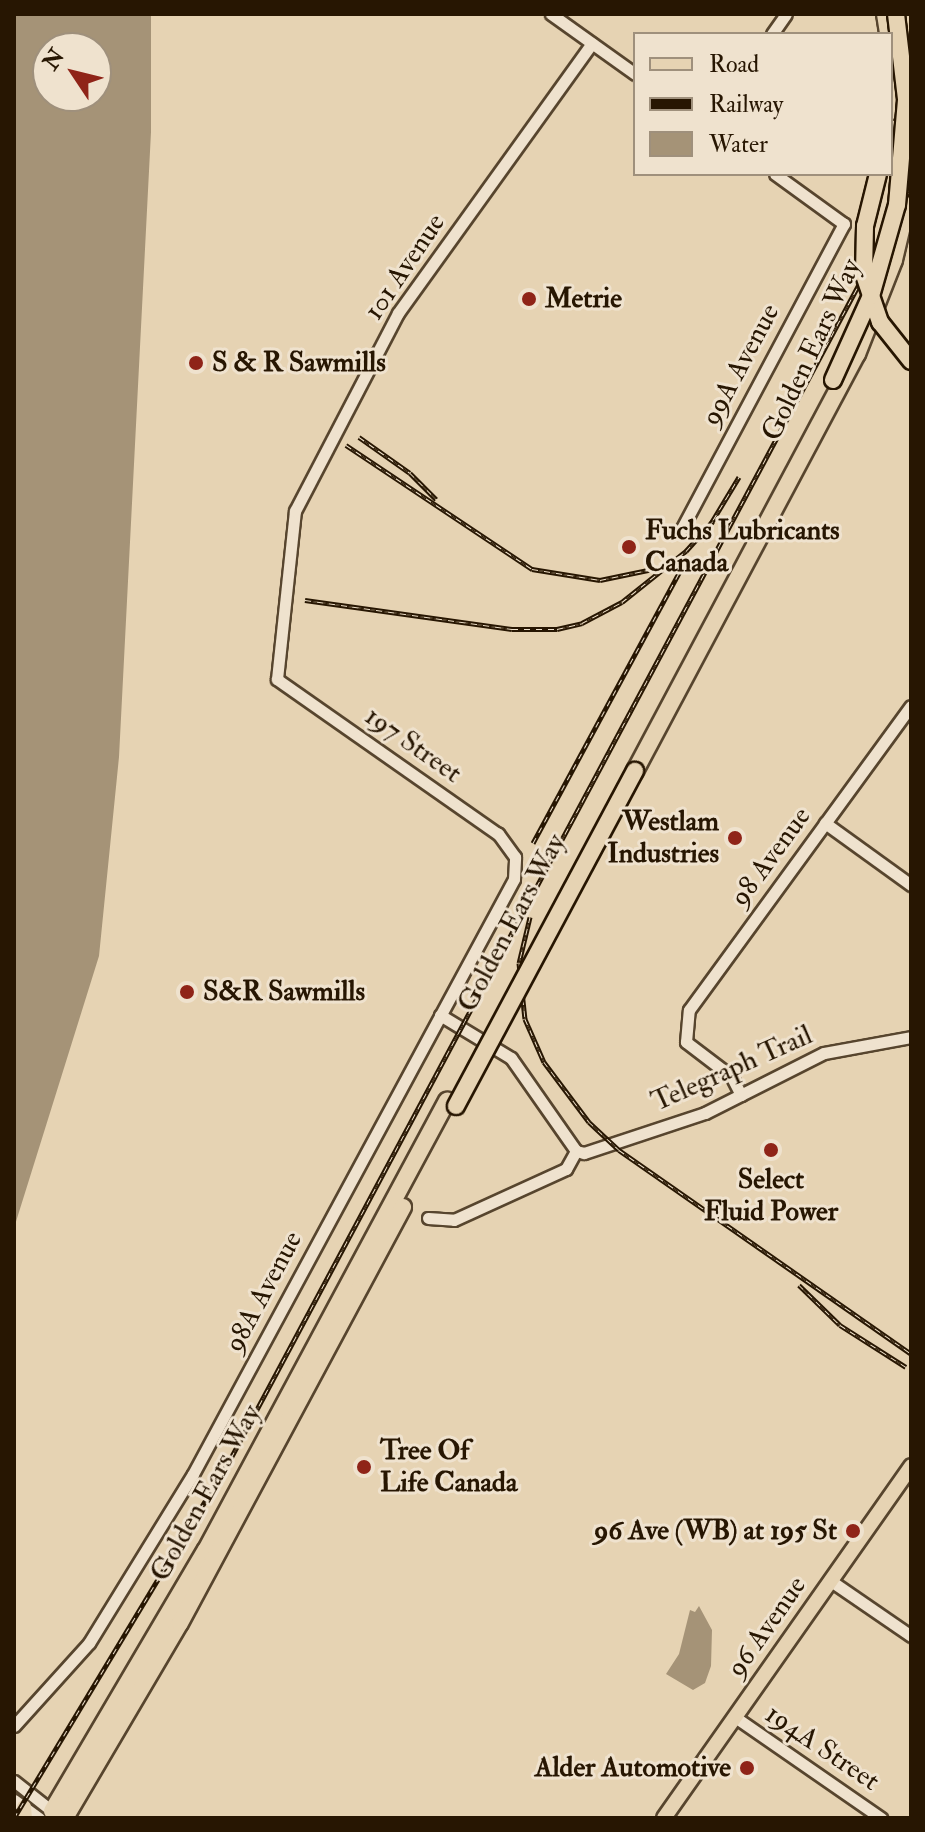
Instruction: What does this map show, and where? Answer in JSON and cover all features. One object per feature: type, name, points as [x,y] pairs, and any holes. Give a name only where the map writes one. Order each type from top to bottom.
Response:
[{"type":"highway","name":"Golden Ears Way","points":[[837,382],[871,296],[897,205],[906,99],[896,14]]},
{"type":"highway","points":[[906,14],[911,38]]},
{"type":"highway","points":[[878,176],[864,235],[864,275],[880,322],[911,361]]},
{"type":"highway","name":"Golden Ears Way","points":[[52,1817],[206,1550],[451,1103],[837,382],[891,270],[911,188]]},
{"type":"highway","name":"Golden Ears Way","points":[[52,1817],[78,1798],[201,1583],[451,1103]]},
{"type":"highway","points":[[78,1798],[79,1818]]},
{"type":"main road","name":"96 Avenue","points":[[664,1818],[911,1466]]},
{"type":"street","points":[[551,14],[633,73]]},
{"type":"street","points":[[773,32],[786,14]]},
{"type":"street","name":"101 Avenue","points":[[277,679],[295,511],[398,313],[592,43]]},
{"type":"street","name":"99A Avenue","points":[[681,530],[844,224],[778,176]]},
{"type":"street","name":"197 Street","points":[[277,679],[498,834],[515,857]]},
{"type":"street","name":"98 Avenue","points":[[741,1095],[732,1077],[686,1042],[689,1010],[911,706]]},
{"type":"street","points":[[825,823],[911,885]]},
{"type":"street","name":"98A Avenue","points":[[14,1726],[113,1608],[207,1449],[514,879],[515,857]]},
{"type":"street","points":[[428,1218],[454,1220],[566,1169],[576,1151],[511,1058],[440,1015]]},
{"type":"street","name":"Telegraph Trail","points":[[576,1151],[593,1152],[705,1113],[824,1053],[911,1037]]},
{"type":"street","points":[[831,1581],[911,1636]]},
{"type":"street","name":"194A Street","points":[[735,1717],[881,1818]]},
{"type":"street","points":[[14,1781],[52,1817]]},
{"type":"street","points":[[21,1808],[52,1817]]},
{"type":"water","points":[[14,14],[151,14],[151,132],[119,757],[99,956],[14,1228]]},
{"type":"water","points":[[699,1606],[712,1630],[711,1666],[705,1683],[693,1690],[666,1674],[679,1654],[690,1610],[695,1612]]},
{"type":"railway","points":[[14,1818],[231,1458],[911,187]]},
{"type":"railway","points":[[359,437],[410,473],[436,499]]},
{"type":"railway","points":[[346,445],[532,569],[600,580],[658,568]]},
{"type":"railway","points":[[707,530],[739,477]]},
{"type":"railway","points":[[305,600],[512,629],[557,629],[582,623],[622,602],[686,551],[713,521]]},
{"type":"railway","points":[[533,843],[685,562]]},
{"type":"railway","points":[[530,917],[519,963],[525,1019],[544,1062],[589,1122],[619,1150],[911,1354]]},
{"type":"railway","points":[[799,1285],[840,1325],[906,1367]]},
{"type":"place","name":"Metrie","points":[[529,299]]},
{"type":"place","name":"S & R Sawmills","points":[[196,363]]},
{"type":"place","name":"Fuchs Lubricants Canada","points":[[629,547]]},
{"type":"place","name":"Westlam Industries","points":[[735,838]]},
{"type":"place","name":"S&R Sawmills","points":[[187,992]]},
{"type":"place","name":"Select Fluid Power","points":[[771,1150]]},
{"type":"place","name":"Tree Of Life Canada","points":[[364,1467]]},
{"type":"place","name":"96 Ave (WB) at 195 St","points":[[853,1531]]},
{"type":"place","name":"Alder Automotive","points":[[747,1768]]}]
